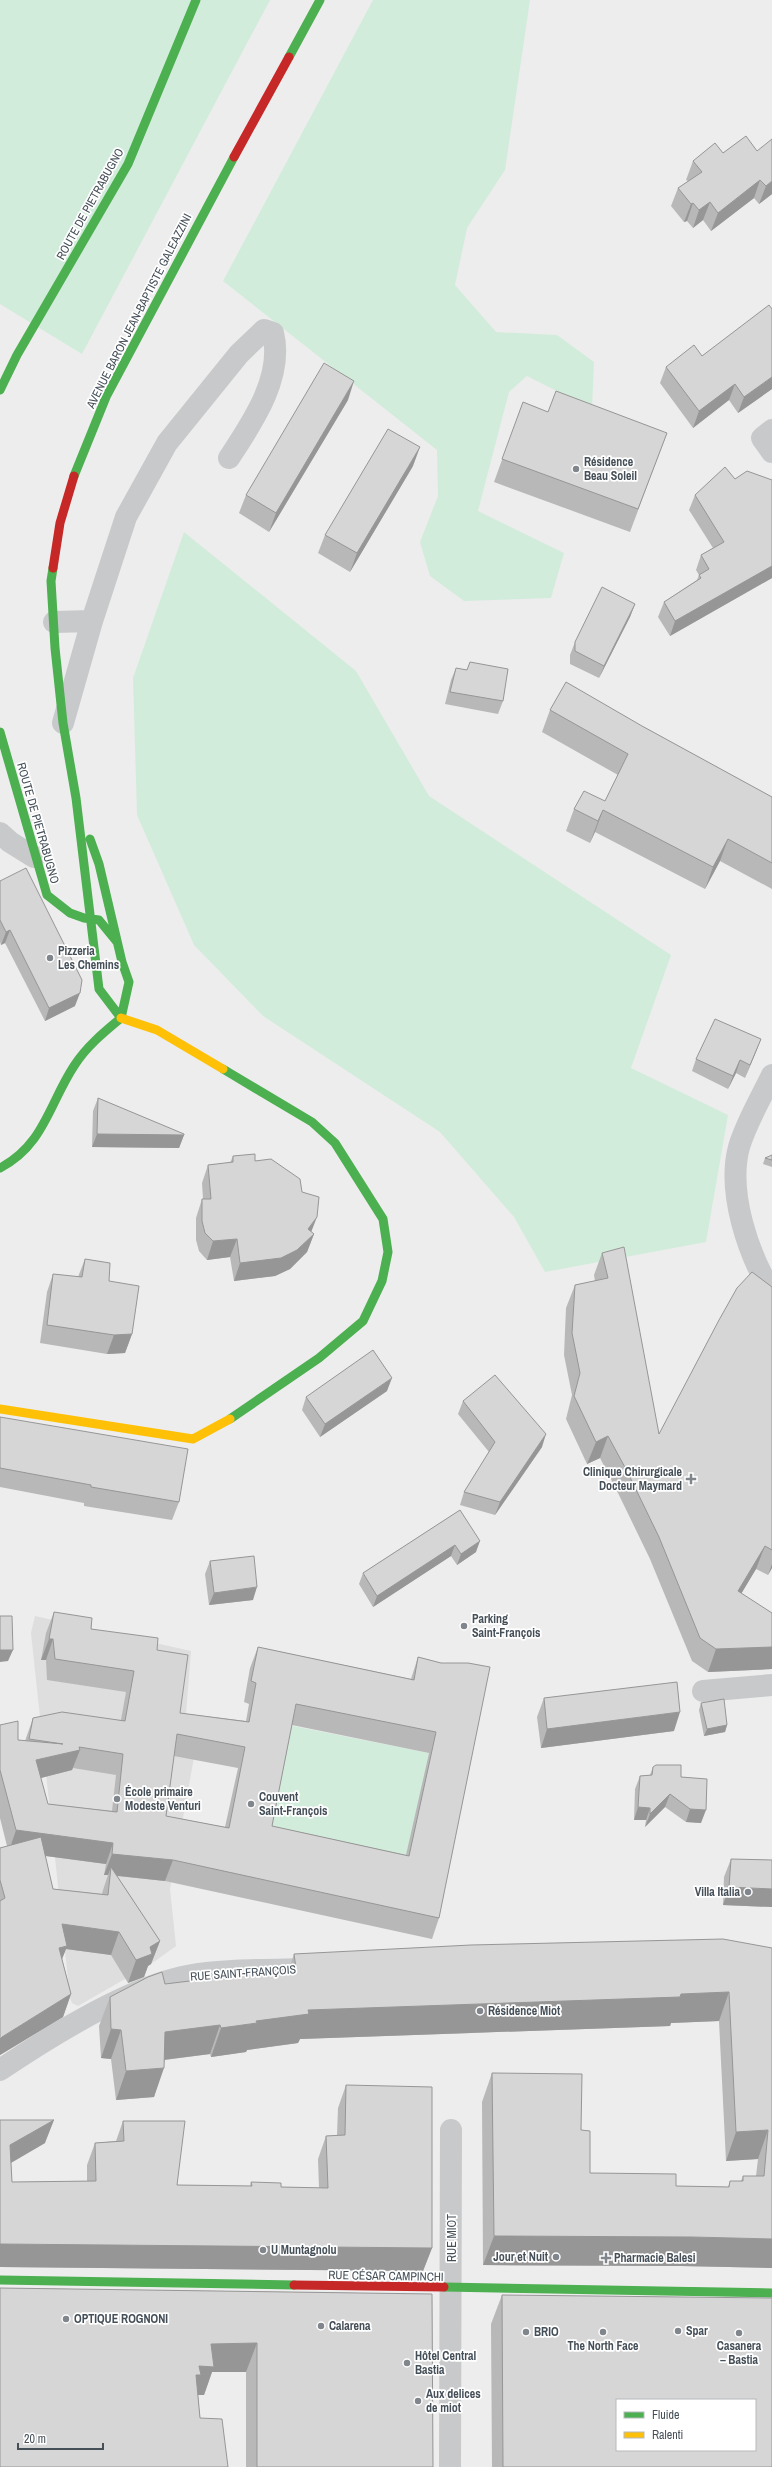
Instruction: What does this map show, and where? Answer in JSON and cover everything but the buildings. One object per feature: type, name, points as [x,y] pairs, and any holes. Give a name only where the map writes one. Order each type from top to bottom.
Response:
[{"type":"main road","name":"ROUTE DE PIETRABUGNO","points":[[0,390],[21,348],[128,164],[196,0]]},
{"type":"main road","name":"AVENUE BARON JEAN-BAPTISTE GALEAZZINI","points":[[121,1018],[99,989],[76,798],[63,723],[51,581],[60,523],[77,467],[106,397],[142,326],[320,0]]},
{"type":"main road","name":"ROUTE DE PIETRABUGNO","points":[[0,732],[34,856],[47,895],[59,906],[82,920],[99,920],[117,942]]},
{"type":"main road","name":"AVENUE BARON JEAN-BAPTISTE GALEAZZINI","points":[[76,798],[99,864],[117,942],[130,982],[121,1018]]},
{"type":"main road","points":[[0,1168],[10,1164],[34,1142],[74,1067],[92,1042],[121,1018],[157,1030],[312,1122],[335,1143],[383,1219],[388,1252],[382,1281],[363,1321],[319,1358],[219,1426],[192,1439],[0,1409]]},
{"type":"main road","name":"RUE CÉSAR CAMPINCHI","points":[[0,2280],[452,2289],[772,2293]]},
{"type":"street","points":[[63,723],[92,621],[126,517],[167,443],[239,354],[264,330],[273,333],[277,347],[272,377],[253,420],[229,458]]},
{"type":"street","points":[[54,622],[92,621]]},
{"type":"street","points":[[0,833],[10,842],[34,856]]},
{"type":"street","points":[[772,1075],[740,1145],[736,1186],[749,1248],[760,1273],[772,1292]]},
{"type":"street","points":[[703,1691],[772,1685]]},
{"type":"street","name":"RUE SAINT-FRANÇOIS","points":[[0,2070],[74,2025],[133,1994],[187,1976],[334,1967]]},
{"type":"street","name":"RUE MIOT","points":[[450,2467],[452,2289],[451,2130]]},
{"type":"shaded area","name":"École primaire Modeste Venturi","points":[[35,1616],[191,1651],[185,1727],[199,1730],[170,1889],[176,1946],[151,1964],[78,2006],[72,2003],[70,1998],[31,1633]]},
{"type":"green space","points":[[0,0],[270,0],[82,354],[0,304]]},
{"type":"green space","points":[[373,0],[530,0],[505,170],[467,228],[455,285],[496,332],[557,335],[594,362],[592,409],[527,376],[509,392],[478,511],[564,553],[551,598],[464,601],[430,576],[420,542],[438,496],[437,450],[223,281]]},
{"type":"green space","points":[[184,532],[356,671],[429,796],[671,955],[631,1068],[728,1115],[706,1242],[545,1272],[514,1217],[440,1132],[263,1016],[194,945],[137,815],[133,678]]},
{"type":"green space","points":[[288,1725],[429,1753],[402,1877],[265,1847]]},
{"type":"traffic: fast","points":[[0,390],[17,355],[128,164],[196,0]]},
{"type":"traffic: fast","points":[[289,57],[320,0]]},
{"type":"traffic: fast","points":[[74,476],[106,397],[234,157]]},
{"type":"traffic: fast","points":[[53,568],[51,581],[55,648],[63,723],[76,798],[99,989],[121,1018]]},
{"type":"traffic: fast","points":[[0,732],[47,895],[70,913],[84,918],[99,920],[117,942]]},
{"type":"traffic: fast","points":[[90,839],[99,864],[122,962],[129,982],[121,1018]]},
{"type":"traffic: fast","points":[[0,1168],[15,1159],[27,1148],[44,1123],[65,1080],[84,1052],[121,1018]]},
{"type":"traffic: fast","points":[[223,1069],[312,1122],[335,1143],[383,1219],[388,1252],[382,1281],[363,1321],[319,1358],[230,1419]]},
{"type":"traffic: fast","points":[[0,2280],[294,2285]]},
{"type":"traffic: fast","points":[[444,2287],[772,2293]]},
{"type":"traffic: slow","points":[[121,1018],[157,1030],[223,1069]]},
{"type":"traffic: slow","points":[[0,1409],[193,1439],[230,1419]]},
{"type":"traffic: jam","points":[[234,157],[289,57]]},
{"type":"traffic: jam","points":[[53,568],[60,523],[74,476]]},
{"type":"traffic: jam","points":[[294,2285],[444,2287]]},
{"type":"place","name":"Résidence Beau Soleil","points":[[576,469]]},
{"type":"place","name":"Pizzeria Les Chemins","points":[[50,958]]},
{"type":"place","name":"Clinique Chirurgicale Docteur Maymard","points":[[691,1479]]},
{"type":"place","name":"Parking Saint-François","points":[[464,1626]]},
{"type":"place","name":"École primaire Modeste Venturi","points":[[117,1799]]},
{"type":"place","name":"Couvent Saint-François","points":[[251,1804]]},
{"type":"place","name":"Villa Italia","points":[[748,1892]]},
{"type":"place","name":"Résidence Miot","points":[[480,2011]]},
{"type":"place","name":"U Muntagnolu","points":[[263,2250]]},
{"type":"place","name":"Jour et Nuit","points":[[556,2257]]},
{"type":"place","name":"Pharmacie Balesi","points":[[606,2258]]},
{"type":"place","name":"OPTIQUE ROGNONI","points":[[66,2319]]},
{"type":"place","name":"Calarena","points":[[321,2326]]},
{"type":"place","name":"Spar","points":[[678,2331]]},
{"type":"place","name":"BRIO","points":[[526,2332]]},
{"type":"place","name":"The North Face","points":[[603,2332]]},
{"type":"place","name":"Casanera – Bastia","points":[[739,2333]]},
{"type":"place","name":"Hôtel Central Bastia","points":[[407,2363]]},
{"type":"place","name":"Aux delices de miot","points":[[418,2401]]}]
